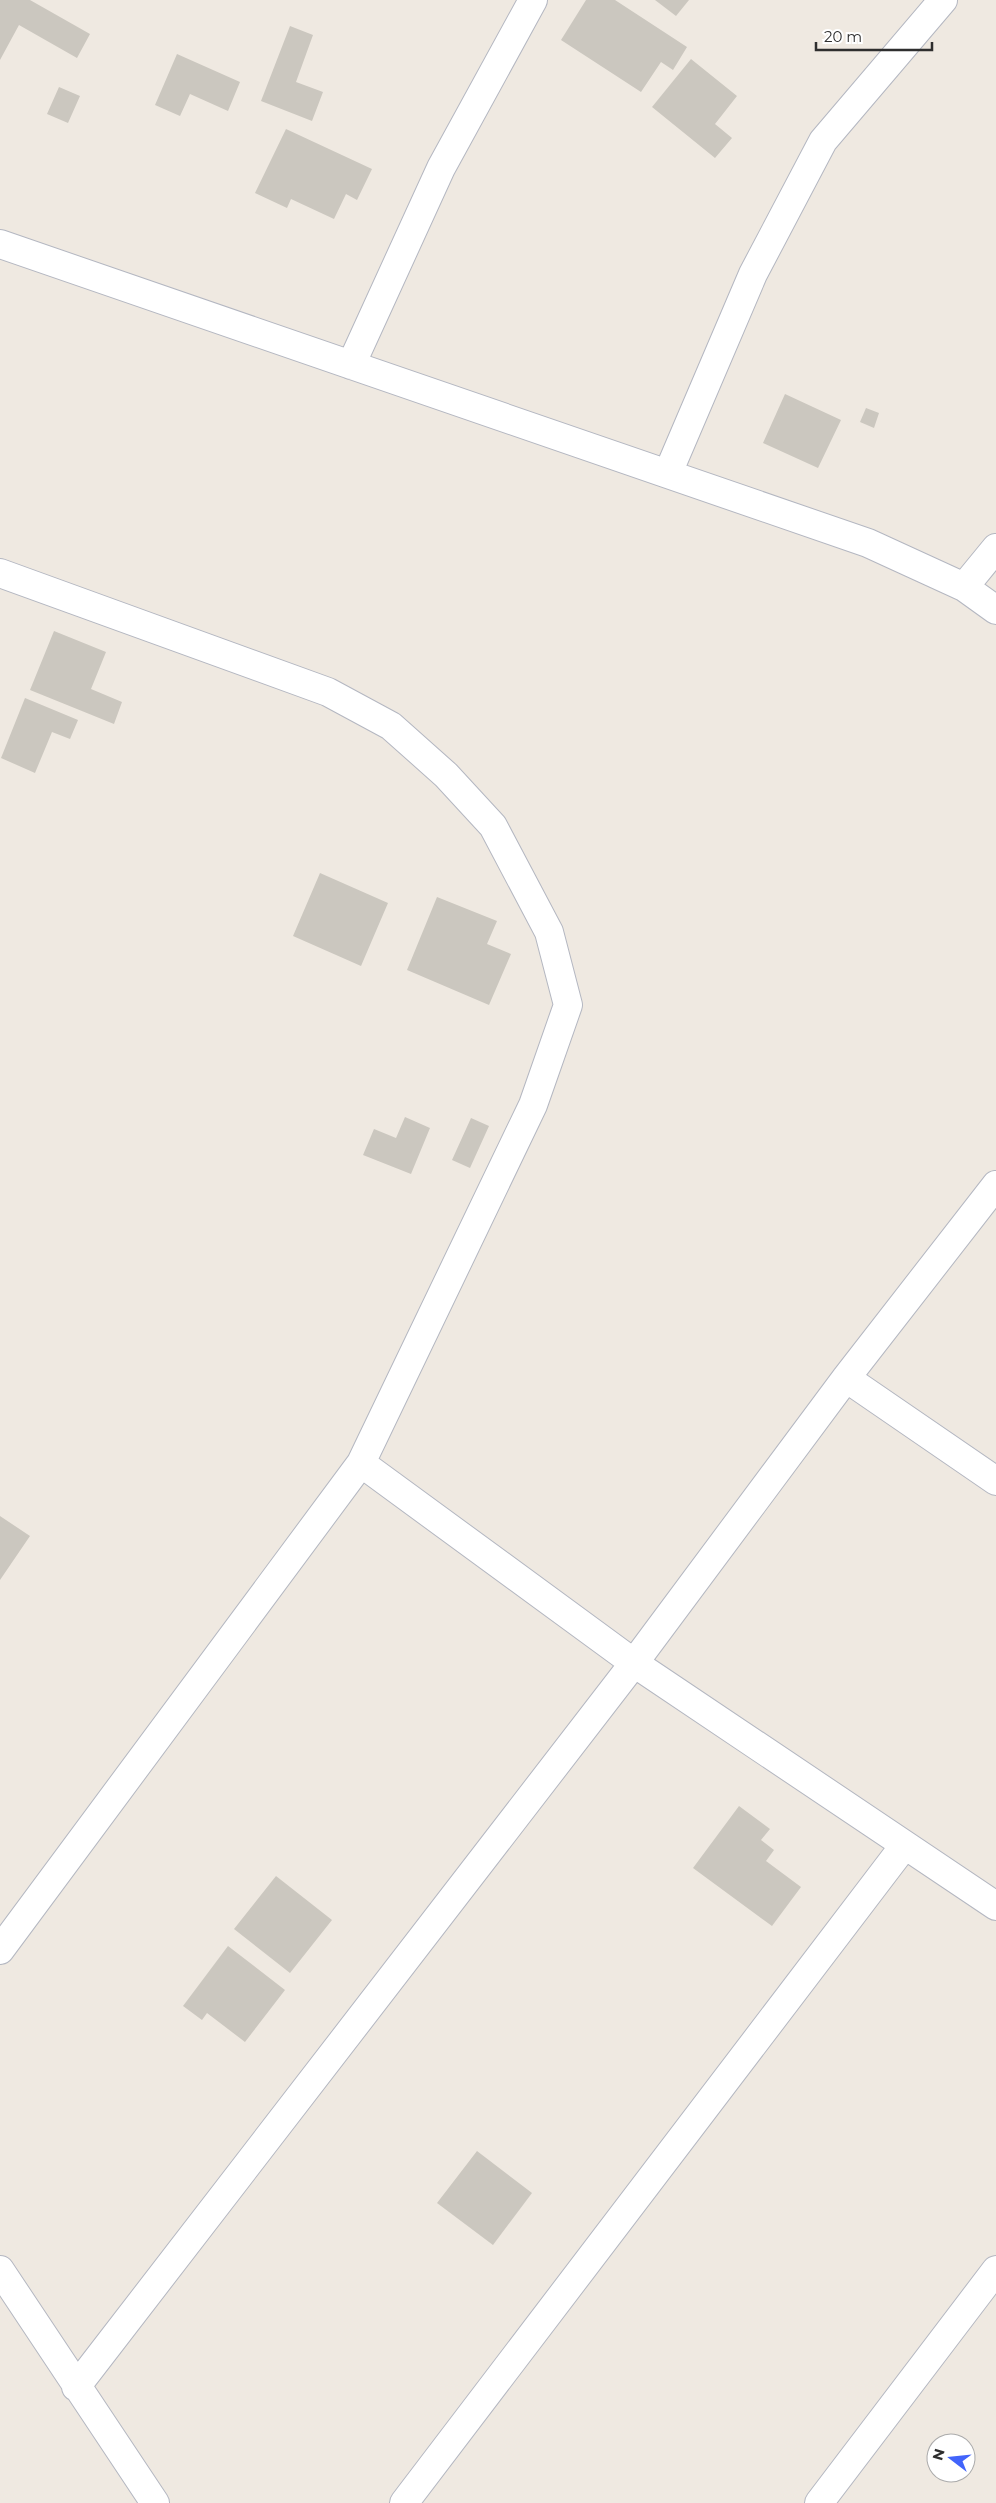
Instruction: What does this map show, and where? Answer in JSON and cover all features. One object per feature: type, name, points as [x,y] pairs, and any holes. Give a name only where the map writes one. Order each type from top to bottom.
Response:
[{"type":"street","points":[[351,365],[441,168],[534,0]]},
{"type":"street","points":[[668,472],[753,274],[823,141],[943,0]]},
{"type":"street","points":[[0,244],[668,472],[868,543],[964,587],[996,610]]},
{"type":"street","points":[[964,587],[996,548]]},
{"type":"street","points":[[0,573],[328,692],[391,726],[446,775],[493,826],[549,932],[568,1004],[533,1105],[361,1463],[0,1950]]},
{"type":"street","points":[[76,2387],[634,1663],[846,1378],[996,1184]]},
{"type":"street","points":[[846,1378],[996,1481]]},
{"type":"street","points":[[361,1463],[634,1663],[996,1906]]},
{"type":"street","points":[[404,2503],[904,1846]]},
{"type":"street","points":[[0,2270],[154,2503]]},
{"type":"street","points":[[819,2503],[996,2270]]},
{"type":"building","points":[[0,0],[30,0],[90,34],[77,58],[19,25],[0,60]]},
{"type":"building","points":[[586,0],[615,0],[687,47],[673,70],[661,62],[641,92],[561,40]]},
{"type":"building","points":[[655,0],[689,0],[676,16]]},
{"type":"building","points":[[290,26],[313,35],[296,82],[323,92],[312,121],[261,101]]},
{"type":"building","points":[[177,54],[240,82],[228,111],[190,94],[180,116],[155,105]]},
{"type":"building","points":[[691,59],[737,96],[715,124],[732,138],[715,158],[652,107]]},
{"type":"building","points":[[59,87],[80,96],[68,123],[47,114]]},
{"type":"building","points":[[286,129],[372,169],[357,200],[346,194],[334,219],[291,199],[287,208],[255,193]]},
{"type":"building","points":[[785,394],[841,420],[818,468],[763,443]]},
{"type":"building","points":[[866,408],[879,413],[874,428],[860,422]]},
{"type":"building","points":[[54,631],[106,652],[91,689],[122,702],[114,724],[30,690]]},
{"type":"building","points":[[25,698],[78,720],[70,739],[52,732],[35,773],[1,758]]},
{"type":"building","points":[[320,873],[388,903],[361,966],[293,936]]},
{"type":"building","points":[[437,897],[497,921],[487,944],[511,954],[489,1005],[407,970]]},
{"type":"building","points":[[405,1117],[430,1128],[411,1174],[363,1155],[374,1129],[396,1138]]},
{"type":"building","points":[[471,1118],[489,1126],[470,1168],[452,1160]]},
{"type":"building","points":[[0,1516],[30,1536],[0,1580]]},
{"type":"building","points":[[739,1806],[770,1829],[761,1840],[774,1850],[766,1861],[801,1887],[772,1926],[693,1868]]},
{"type":"building","points":[[276,1876],[332,1920],[290,1973],[234,1929]]},
{"type":"building","points":[[228,1946],[285,1990],[245,2042],[207,2013],[202,2020],[183,2006]]},
{"type":"building","points":[[477,2151],[532,2193],[493,2245],[437,2203]]}]
